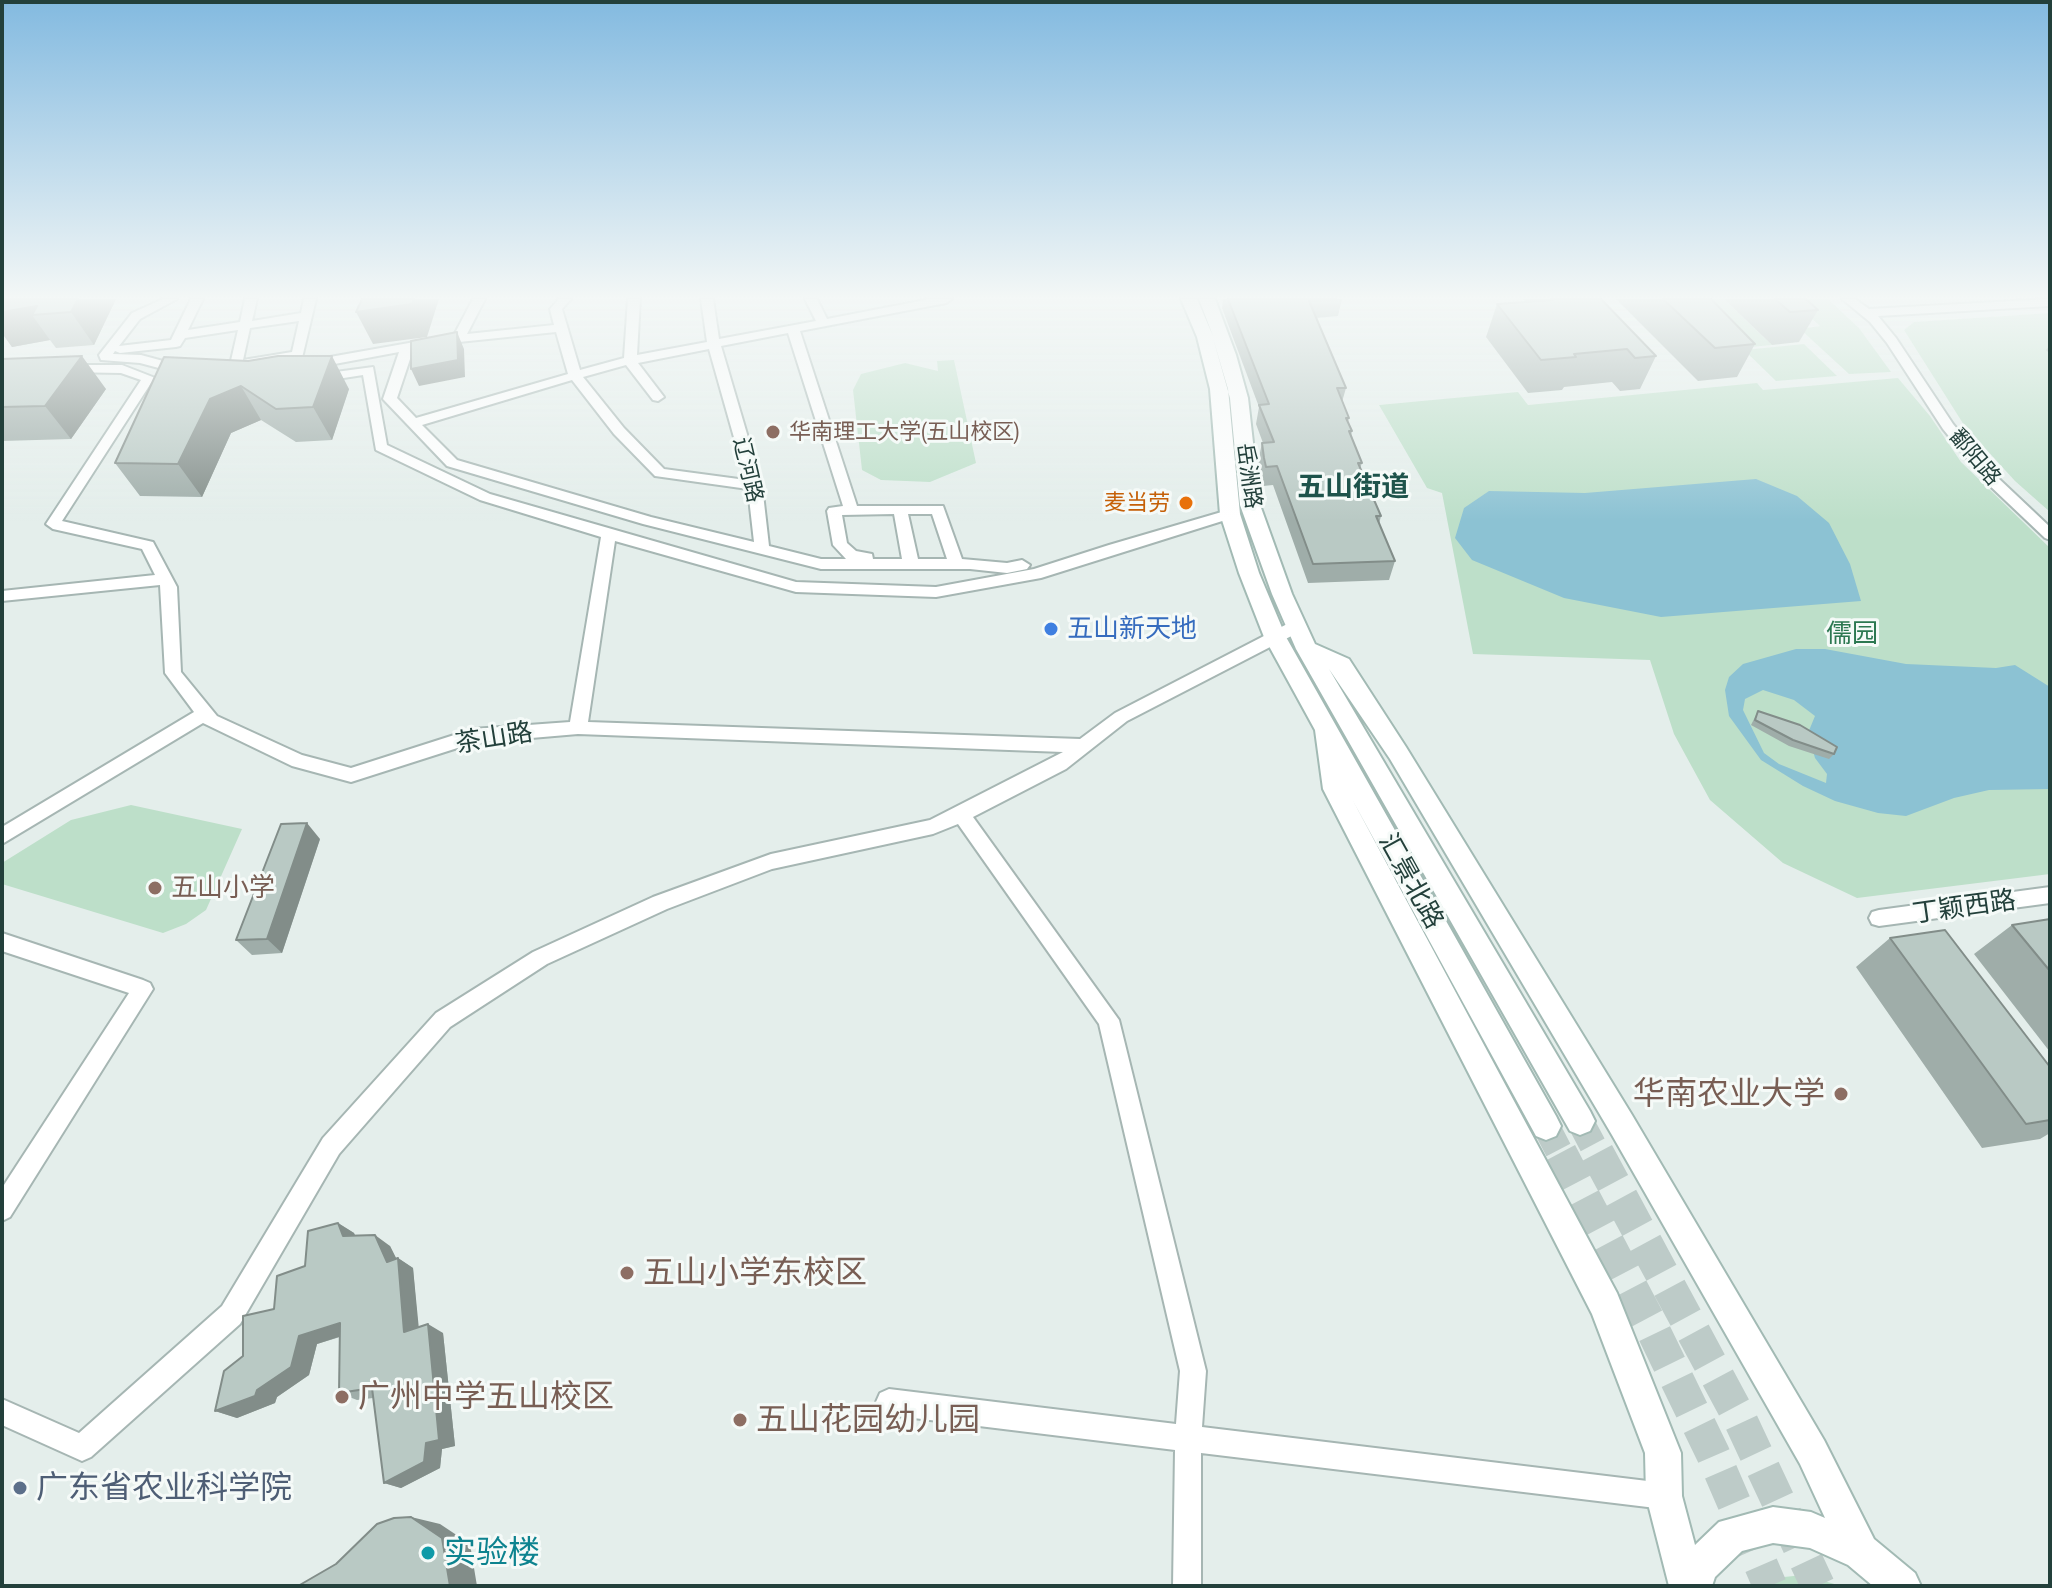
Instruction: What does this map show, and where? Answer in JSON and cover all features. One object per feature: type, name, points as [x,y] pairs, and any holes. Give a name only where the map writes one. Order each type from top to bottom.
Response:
[{"type":"street","points":[[131,373],[147,380],[198,379],[181,373]]},
{"type":"street","points":[[225,375],[260,373]]},
{"type":"street","points":[[297,382],[350,373]]},
{"type":"street","points":[[369,373],[381,447],[485,497],[796,587],[936,592],[1036,574],[1230,514]]},
{"type":"street","points":[[399,373],[390,399],[452,463],[648,521],[821,564],[963,563]]},
{"type":"street","points":[[574,373],[619,431],[660,473],[755,485]]},
{"type":"street","points":[[414,423],[586,373]]},
{"type":"street","points":[[639,373],[658,397]]},
{"type":"street","name":"辽河路","points":[[722,373],[755,485],[762,549]]},
{"type":"street","points":[[807,373],[851,509]]},
{"type":"street","name":"岳洲路","points":[[1215,373],[1219,389],[1230,514],[1249,573],[1275,637]]},
{"type":"street","name":"岳洲路","points":[[1232,373],[1239,398],[1244,471],[1250,505],[1276,579],[1302,638]]},
{"type":"street","name":"鄱阳路","points":[[1914,373],[1992,480],[2050,535]]},
{"type":"street","name":"茶山路","points":[[147,380],[53,524],[148,545],[169,587],[173,673],[211,721],[298,761],[351,775],[473,736],[578,728],[1083,746]]},
{"type":"street","points":[[900,509],[910,559]]},
{"type":"street","points":[[963,563],[938,509],[834,511],[840,545],[852,556],[1007,568],[1126,545]]},
{"type":"street","points":[[578,728],[609,534]]},
{"type":"street","points":[[2,596],[165,579]]},
{"type":"street","points":[[2,1412],[82,1448],[231,1315],[331,1146],[443,1020],[528,966],[660,903],[771,862],[933,827],[1046,772],[1121,717],[1275,637],[1302,638],[1341,665],[1391,740],[1622,1125],[1812,1452],[1861,1552]]},
{"type":"street","name":"汇景北路","points":[[1275,637],[1546,1126]]},
{"type":"street","name":"汇景北路","points":[[1302,638],[1580,1121]]},
{"type":"street","points":[[2,836],[205,713]]},
{"type":"street","points":[[1326,730],[1330,770],[1341,801],[1605,1305],[1663,1453],[1664,1496],[1690,1586]]},
{"type":"street","points":[[961,815],[1109,1020],[1193,1371],[1188,1439],[1187,1586]]},
{"type":"street","name":"丁颖西路","points":[[1879,918],[2050,895]]},
{"type":"street","points":[[2,942],[143,989],[2,1209]]},
{"type":"street","points":[[889,1402],[1664,1496]]},
{"type":"street","points":[[1690,1586],[1702,1564],[1732,1535],[1773,1525],[1811,1530],[1861,1552],[1902,1586]]},
{"type":"green space","points":[[957,373],[976,463],[930,482],[881,480],[862,470],[853,390],[861,374]]},
{"type":"green space","points":[[1768,373],[1834,373],[1837,376],[1776,381]]},
{"type":"green space","points":[[1931,373],[2050,373],[2050,512],[2015,481],[1964,425]]},
{"type":"green space","name":"儒园","points":[[1898,378],[1930,416],[1961,462],[2050,548],[2050,874],[1857,898],[1783,863],[1710,800],[1674,734],[1650,660],[1473,654],[1442,493],[1427,488],[1379,405],[1518,392],[1528,405],[1757,383],[1763,390]]},
{"type":"green space","points":[[131,805],[242,829],[206,910],[186,924],[163,933],[2,884],[2,863],[71,820]]},
{"type":"green space","points":[[1804,1575],[1841,1586],[1763,1586],[1774,1578]]},
{"type":"water","points":[[1756,479],[1797,496],[1829,523],[1850,564],[1861,601],[1661,617],[1564,598],[1472,560],[1455,538],[1464,508],[1489,491],[1585,493]]},
{"type":"water","points":[[1796,649],[1825,649],[1906,664],[1996,668],[2015,665],[2050,687],[2050,789],[1989,790],[1954,798],[1906,816],[1878,813],[1835,801],[1761,760],[1729,716],[1725,690],[1729,677],[1743,664]],"holes":[[[1763,690],[1794,700],[1815,716],[1808,733],[1815,758],[1827,774],[1826,783],[1779,764],[1764,753],[1743,710],[1745,699]]]},
{"type":"building","points":[[2,373],[69,373],[45,406],[2,407]]},
{"type":"building","points":[[157,373],[326,373],[313,407],[276,409],[241,386],[210,399],[178,464],[115,463]]},
{"type":"building","points":[[1257,373],[1340,373],[1346,388],[1337,388],[1362,463],[1358,463],[1381,516],[1376,516],[1395,561],[1313,564],[1277,466],[1266,467],[1262,443],[1274,442],[1259,405],[1269,404]]},
{"type":"building","points":[[1758,711],[1800,725],[1837,747],[1834,754],[1793,740],[1755,720]]},
{"type":"building","points":[[307,823],[267,939],[236,940],[281,824]]},
{"type":"building","points":[[2050,919],[2050,971],[2012,925]]},
{"type":"building","points":[[1945,930],[2050,1067],[2050,1120],[2026,1124],[1890,938]]},
{"type":"building","points":[[338,1223],[343,1236],[375,1235],[387,1262],[398,1258],[404,1332],[428,1324],[439,1440],[426,1443],[424,1462],[384,1483],[372,1388],[339,1393],[340,1323],[299,1336],[291,1367],[257,1390],[255,1396],[215,1411],[224,1371],[243,1356],[243,1316],[274,1309],[277,1276],[305,1266],[308,1231]]},
{"type":"building","points":[[411,1517],[442,1538],[450,1586],[298,1586],[336,1564],[377,1524],[394,1518]]},
{"type":"tunnel","points":[[1580,1121],[1598,1155]]},
{"type":"tunnel","points":[[1546,1126],[1561,1155]]},
{"type":"tunnel","points":[[1560,1153],[1651,1326],[1713,1454],[1770,1586]]},
{"type":"tunnel","points":[[1597,1153],[1738,1415],[1818,1586]]},
{"type":"place","name":"华南理工大学(五山校区)","points":[[773,432]]},
{"type":"place","name":"麦当劳","points":[[1186,503]]},
{"type":"place","name":"五山新天地","points":[[1051,629]]},
{"type":"place","name":"五山小学","points":[[155,888]]},
{"type":"place","name":"华南农业大学","points":[[1841,1094]]},
{"type":"place","name":"五山小学东校区","points":[[627,1273]]},
{"type":"place","name":"广州中学五山校区","points":[[342,1397]]},
{"type":"place","name":"五山花园幼儿园","points":[[740,1420]]},
{"type":"place","name":"广东省农业科学院","points":[[20,1488]]},
{"type":"place","name":"实验楼","points":[[428,1553]]},
{"type":"district","name":"五山街道","points":[[1353,487]]}]
